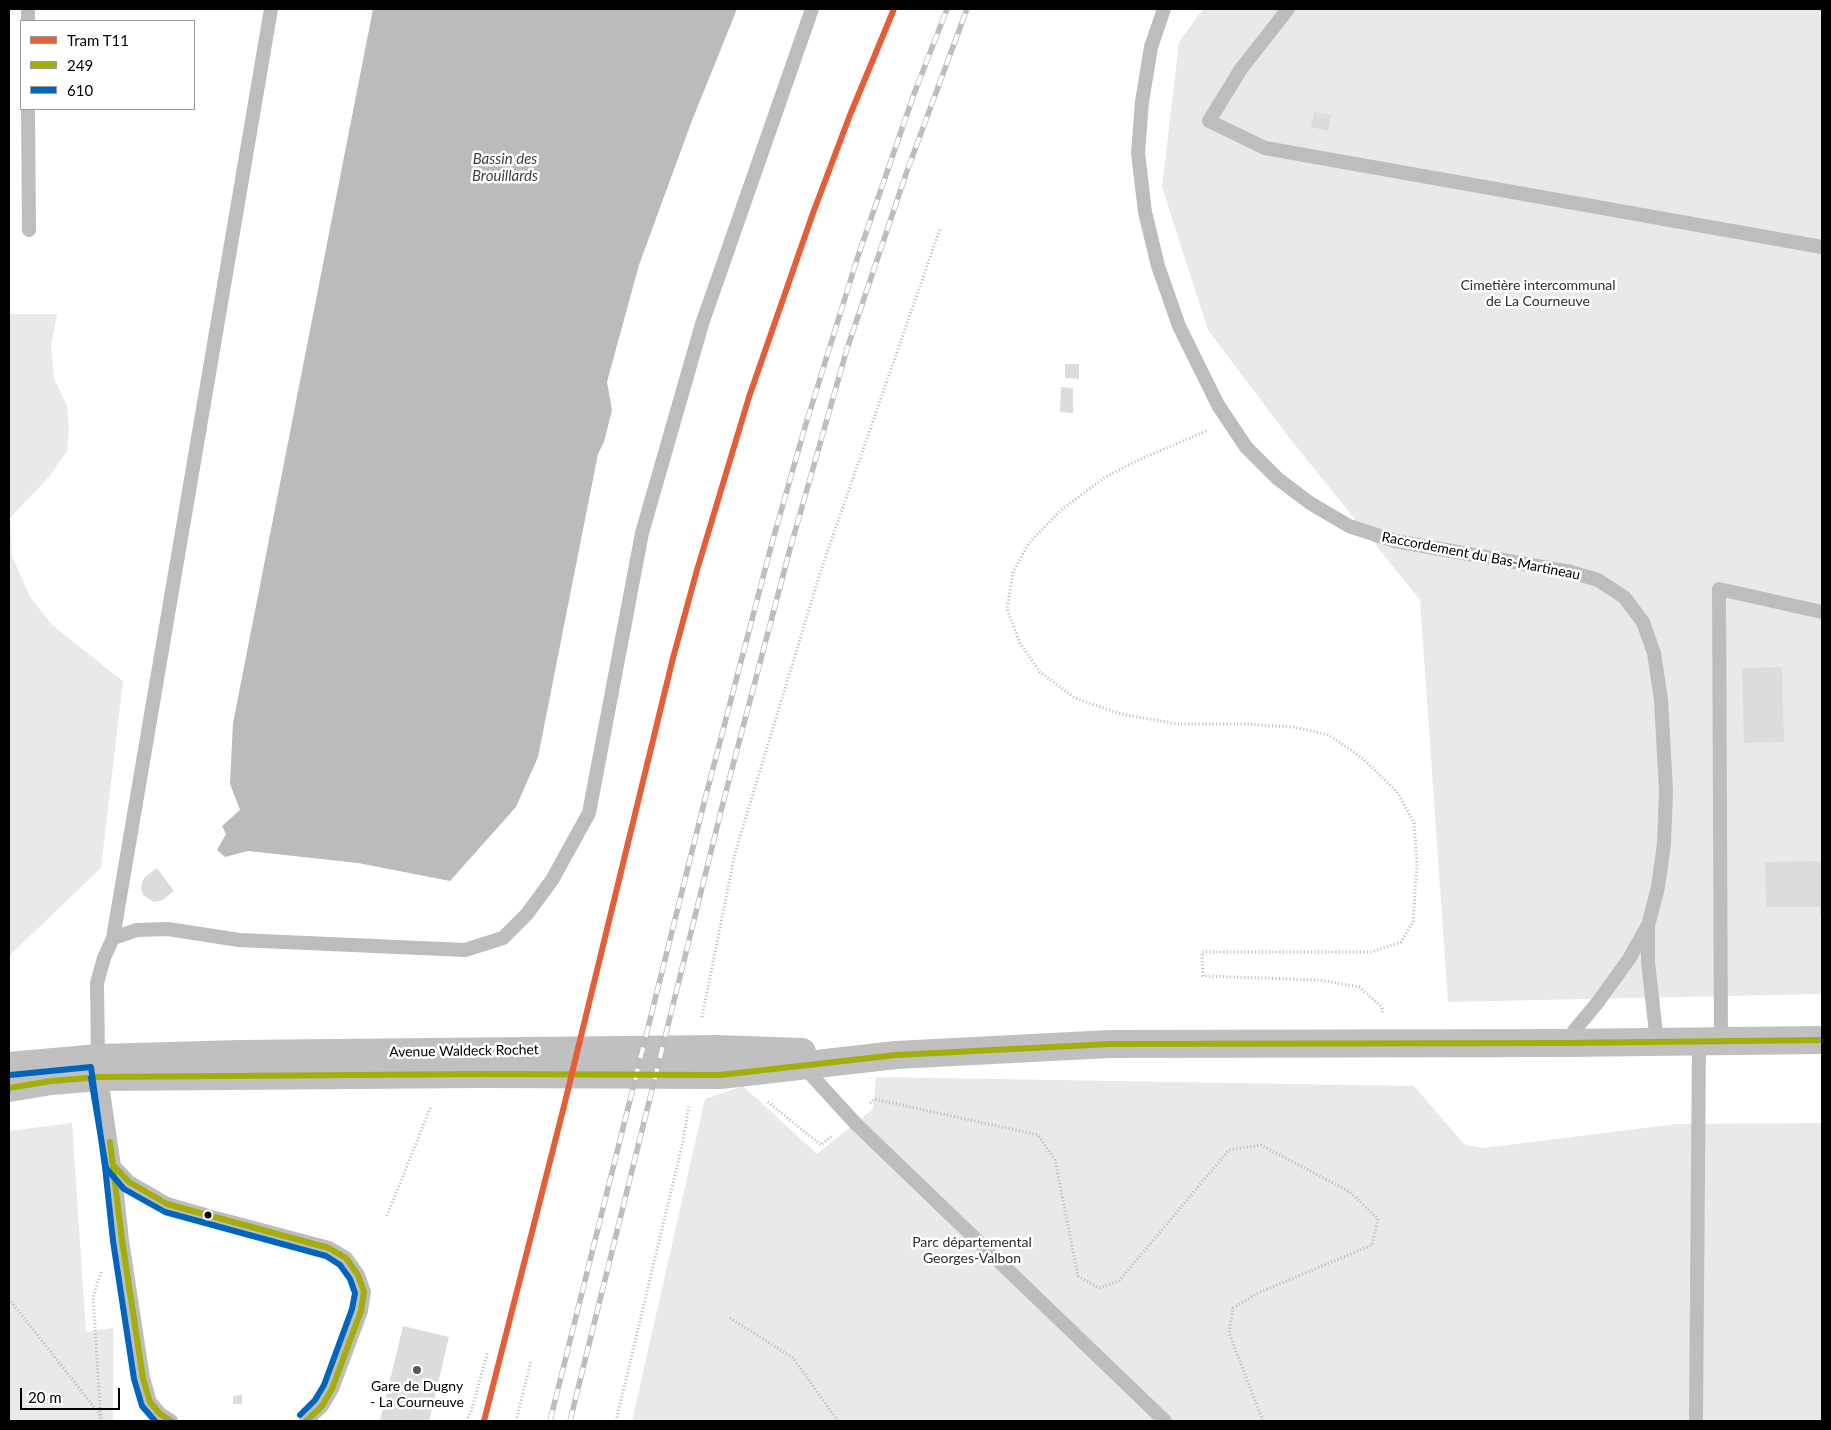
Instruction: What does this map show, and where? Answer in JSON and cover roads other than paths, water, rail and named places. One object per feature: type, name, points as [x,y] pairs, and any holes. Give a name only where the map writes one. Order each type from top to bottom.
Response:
[{"type":"main road","name":"Avenue Waldeck Rochet","points":[[21,1064],[99,1067],[718,1062],[1110,1044],[1564,1043],[1822,1040]]},
{"type":"main road","name":"Avenue Waldeck Rochet","points":[[718,1062],[750,1072],[896,1055]]},
{"type":"main road","points":[[9,1088],[51,1081],[99,1067]]},
{"type":"lane","points":[[171,1421],[160,1414],[150,1402],[143,1378],[99,1067],[97,983],[104,958],[113,938],[271,9]]},
{"type":"lane","points":[[113,938],[137,930],[168,929],[238,940],[465,950],[503,938],[527,914],[552,880],[589,813],[642,533],[702,324],[812,9]]},
{"type":"lane","name":"Raccordement du Bas-Martineau","points":[[1164,9],[1151,47],[1142,102],[1138,153],[1146,212],[1158,266],[1179,326],[1218,405],[1246,447],[1278,479],[1310,503],[1349,526],[1395,541],[1571,572],[1598,580],[1624,597],[1643,622],[1654,654],[1661,700],[1666,790],[1664,844],[1658,887],[1648,926],[1648,962],[1657,1042]]},
{"type":"lane","points":[[1288,9],[1242,69],[1209,121],[1265,148],[1822,247]]},
{"type":"lane","points":[[28,110],[29,230]]},
{"type":"lane","points":[[1696,1421],[1710,1041],[1719,589],[1822,612]]},
{"type":"lane","name":"Raccordement du Bas-Martineau","points":[[1564,1043],[1598,1002],[1629,959],[1648,926]]},
{"type":"lane","points":[[803,1066],[851,1119],[1165,1421]]},
{"type":"lane","points":[[114,1166],[129,1182],[167,1204],[328,1248],[346,1258],[358,1275],[364,1292],[361,1311],[332,1389],[322,1406],[306,1421]]},
{"type":"water","name":"Bassin des Brouillards","points":[[373,9],[737,9],[691,123],[639,265],[607,382],[612,410],[604,442],[598,454],[538,757],[516,807],[450,881],[358,863],[248,851],[225,857],[217,850],[226,834],[222,826],[240,810],[230,784],[233,723]]},
{"type":"railway","points":[[550,1421],[705,799],[772,543],[805,427],[858,256],[914,94],[947,9]]},
{"type":"railway","points":[[570,1421],[723,803],[790,549],[847,349],[907,171],[967,9]]},
{"type":"tram line","name":"T11","points":[[484,1421],[564,1106],[673,658],[697,570],[749,397],[813,213],[850,115],[894,9]]},
{"type":"place","name":"Gare de Dugny - La Courneuve","points":[[417,1370]]},
{"type":"park label","name":"Cimetière intercommunal de La Courneuve","points":[[1538,294]]},
{"type":"park label","name":"Parc départemental Georges-Valbon","points":[[972,1250]]}]
